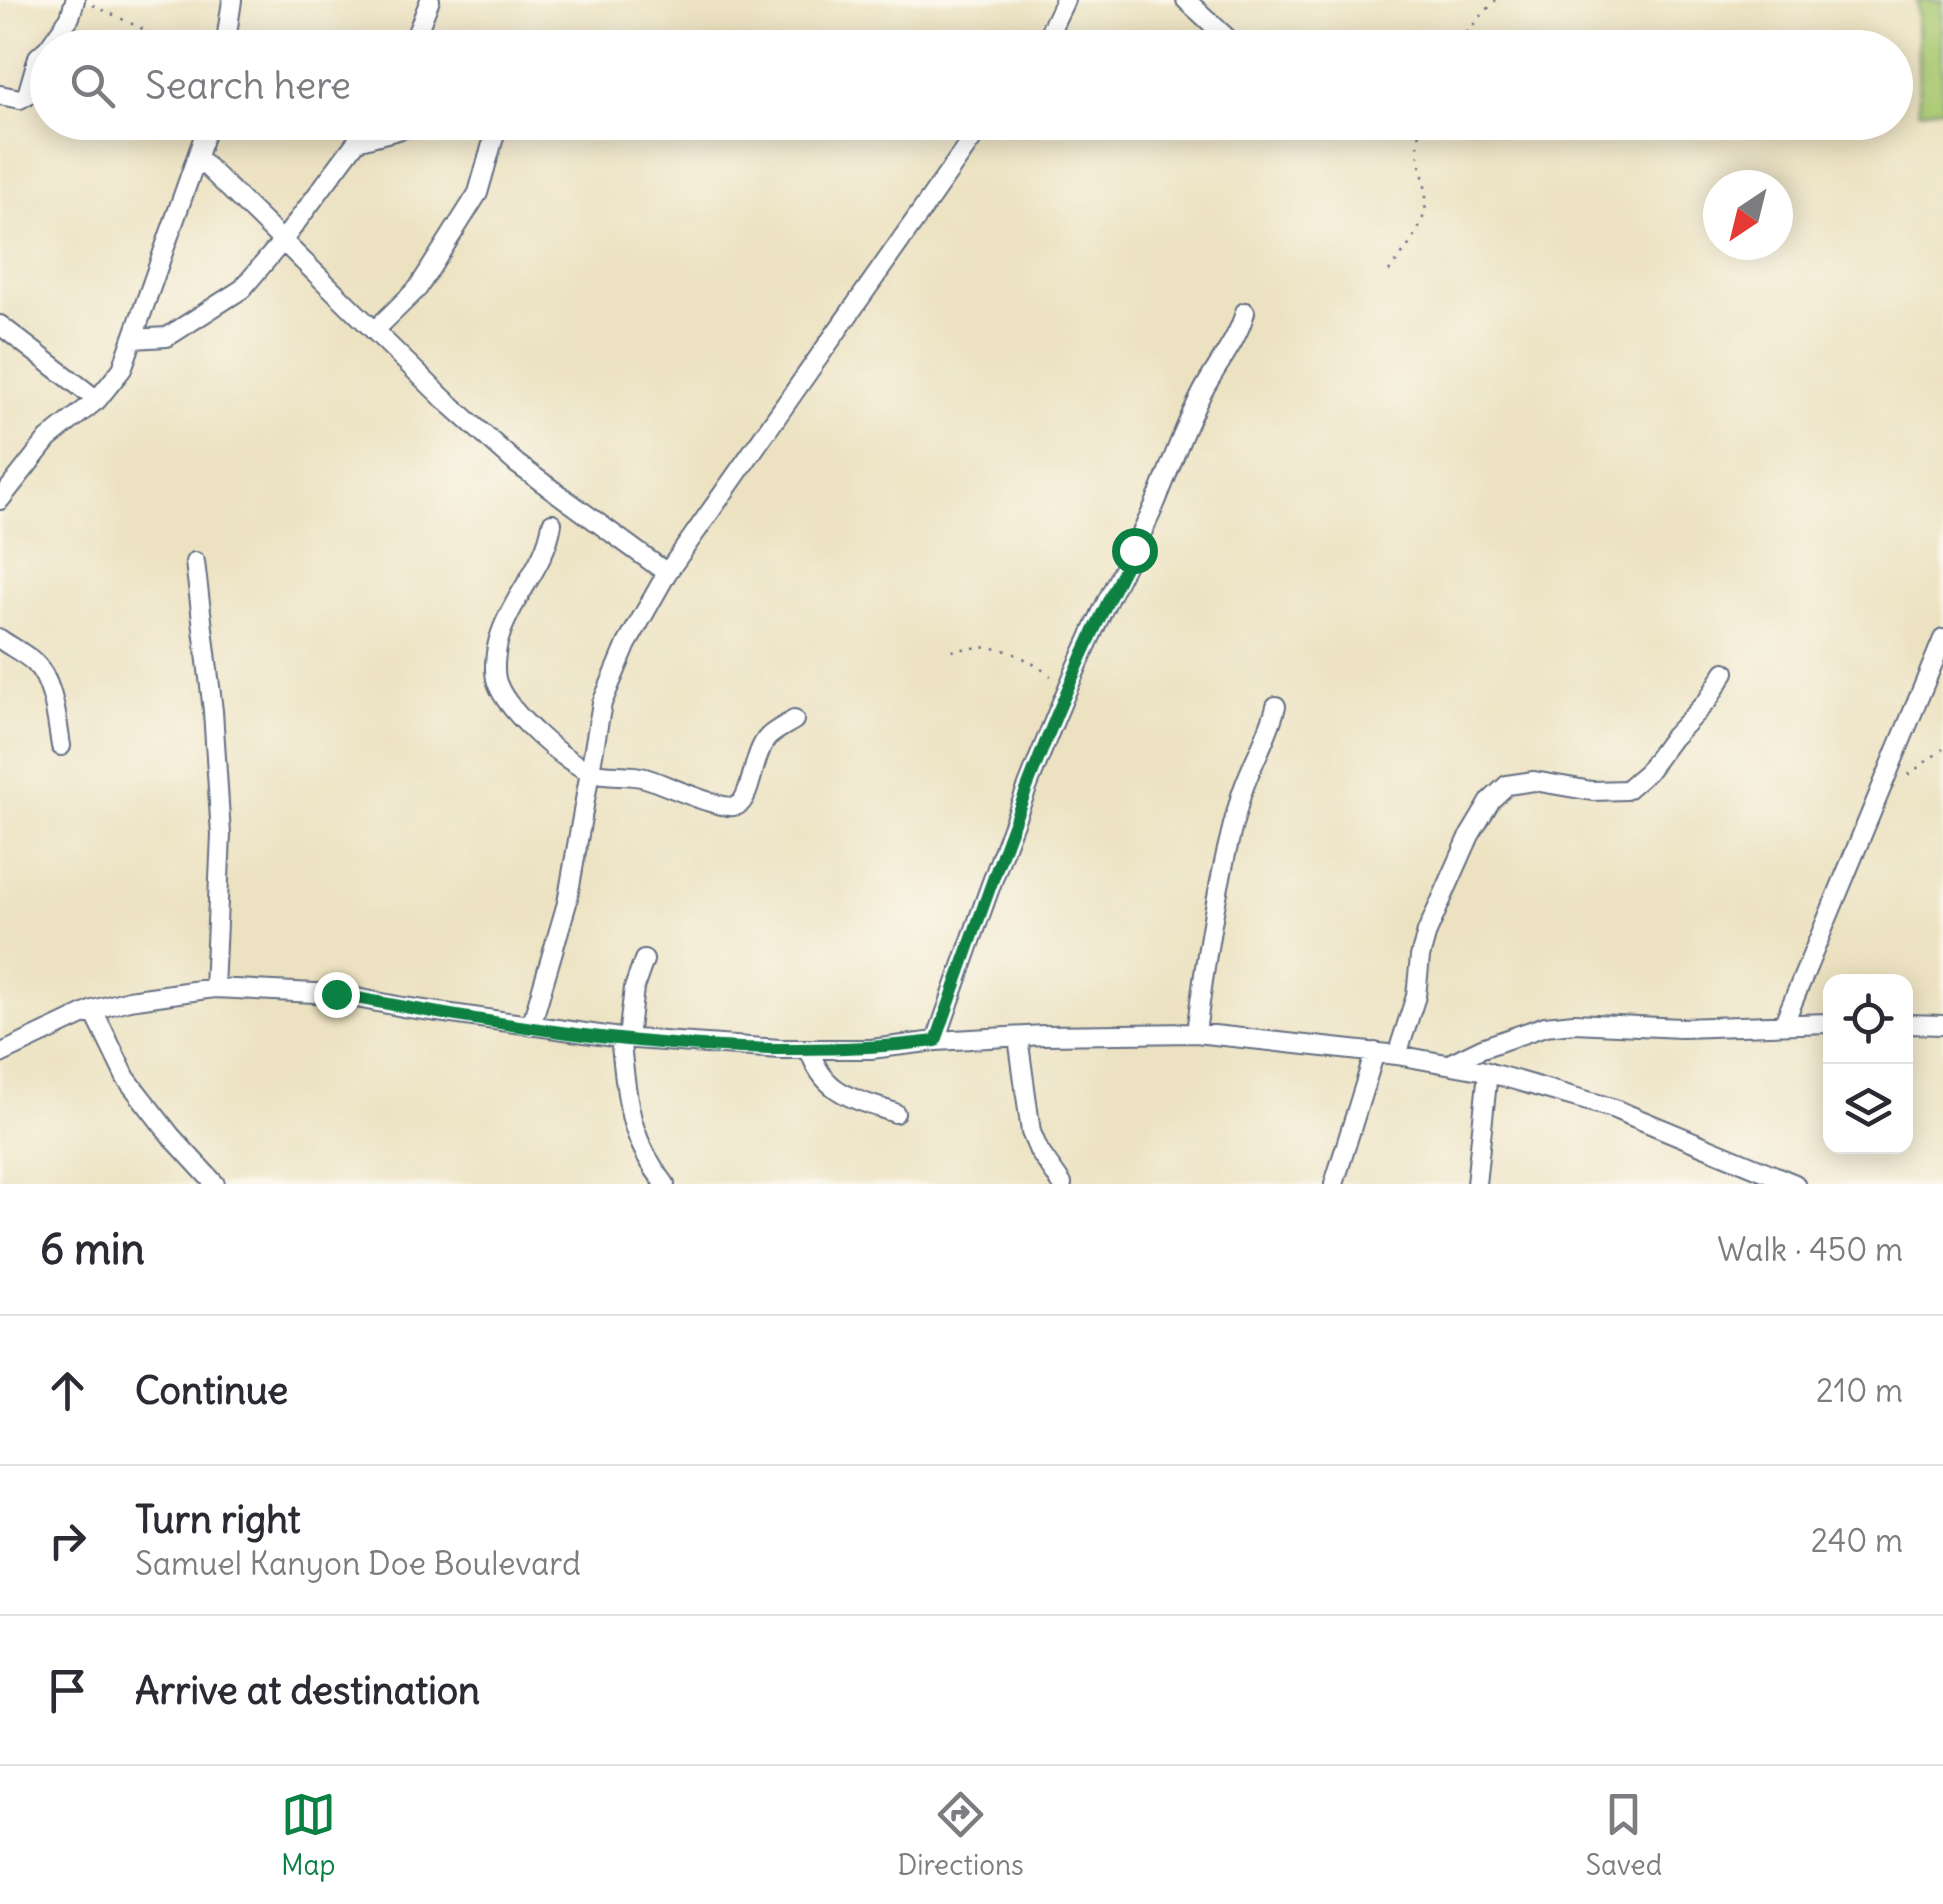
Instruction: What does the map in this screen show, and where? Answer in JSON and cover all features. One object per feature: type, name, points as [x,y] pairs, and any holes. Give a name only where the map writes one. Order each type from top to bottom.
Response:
[{"type":"street","points":[[61,30],[75,0]]},
{"type":"street","points":[[228,30],[232,0]]},
{"type":"street","points":[[418,30],[430,0]]},
{"type":"street","points":[[1051,30],[1066,0]]},
{"type":"street","points":[[1186,0],[1218,30]]},
{"type":"street","points":[[0,95],[20,99],[27,95],[30,85]]},
{"type":"street","points":[[0,500],[48,439],[96,400],[122,369],[204,140]]},
{"type":"street","points":[[133,340],[167,338],[242,289],[360,140]]},
{"type":"street","points":[[374,331],[418,288],[478,194],[493,140]]},
{"type":"street","points":[[531,1026],[567,903],[602,703],[613,674],[667,573],[971,140]]},
{"type":"street","points":[[198,158],[374,331],[517,464],[667,573]]},
{"type":"street","points":[[936,1041],[1010,826],[1068,688],[1157,501],[1175,447],[1203,390],[1242,326],[1245,312]]},
{"type":"street","points":[[0,325],[96,400]]},
{"type":"street","points":[[552,523],[541,559],[500,634],[496,682],[519,717],[541,738],[592,772],[639,776],[724,808],[743,801],[756,756],[768,737],[794,720]]},
{"type":"street","points":[[195,562],[213,712],[221,835],[214,988]]},
{"type":"street","points":[[1784,1023],[1943,639]]},
{"type":"street","points":[[0,640],[32,660],[43,672],[61,746]]},
{"type":"street","points":[[1397,1055],[1416,996],[1427,932],[1470,835],[1491,800],[1508,786],[1534,780],[1592,792],[1626,790],[1647,772],[1708,700],[1725,672]]},
{"type":"street","points":[[1196,1033],[1208,937],[1223,868],[1242,795],[1276,706]]},
{"type":"street","points":[[644,960],[624,1038],[633,1128],[643,1154],[665,1184]]},
{"type":"street","points":[[0,1054],[94,1010],[129,1000],[214,988],[336,994],[624,1038],[808,1049],[871,1049],[1018,1037],[1196,1033],[1375,1052],[1488,1072],[1612,1108],[1794,1184]]},
{"type":"street","points":[[94,1010],[126,1078],[215,1184]]},
{"type":"street","points":[[1451,1063],[1545,1026],[1574,1023],[1681,1028],[1823,1024]]},
{"type":"street","points":[[1913,1024],[1943,1025]]},
{"type":"street","points":[[1018,1037],[1031,1132],[1062,1184]]},
{"type":"street","points":[[808,1049],[816,1070],[839,1093],[894,1113]]},
{"type":"street","points":[[1334,1184],[1375,1052]]},
{"type":"street","points":[[1476,1184],[1488,1072]]},
{"type":"path","points":[[83,0],[145,30]]},
{"type":"path","points":[[1468,30],[1496,0]]},
{"type":"path","points":[[1389,272],[1413,240],[1425,211],[1417,140]]},
{"type":"path","points":[[952,652],[972,647],[1005,648],[1068,688]]},
{"type":"path","points":[[1878,796],[1943,749]]},
{"type":"green space","points":[[1917,0],[1943,0],[1943,108],[1919,111]]},
{"type":"route","points":[[336,994],[531,1026],[687,1044],[871,1049],[936,1041],[1010,826],[1102,610],[1134,550]]}]
